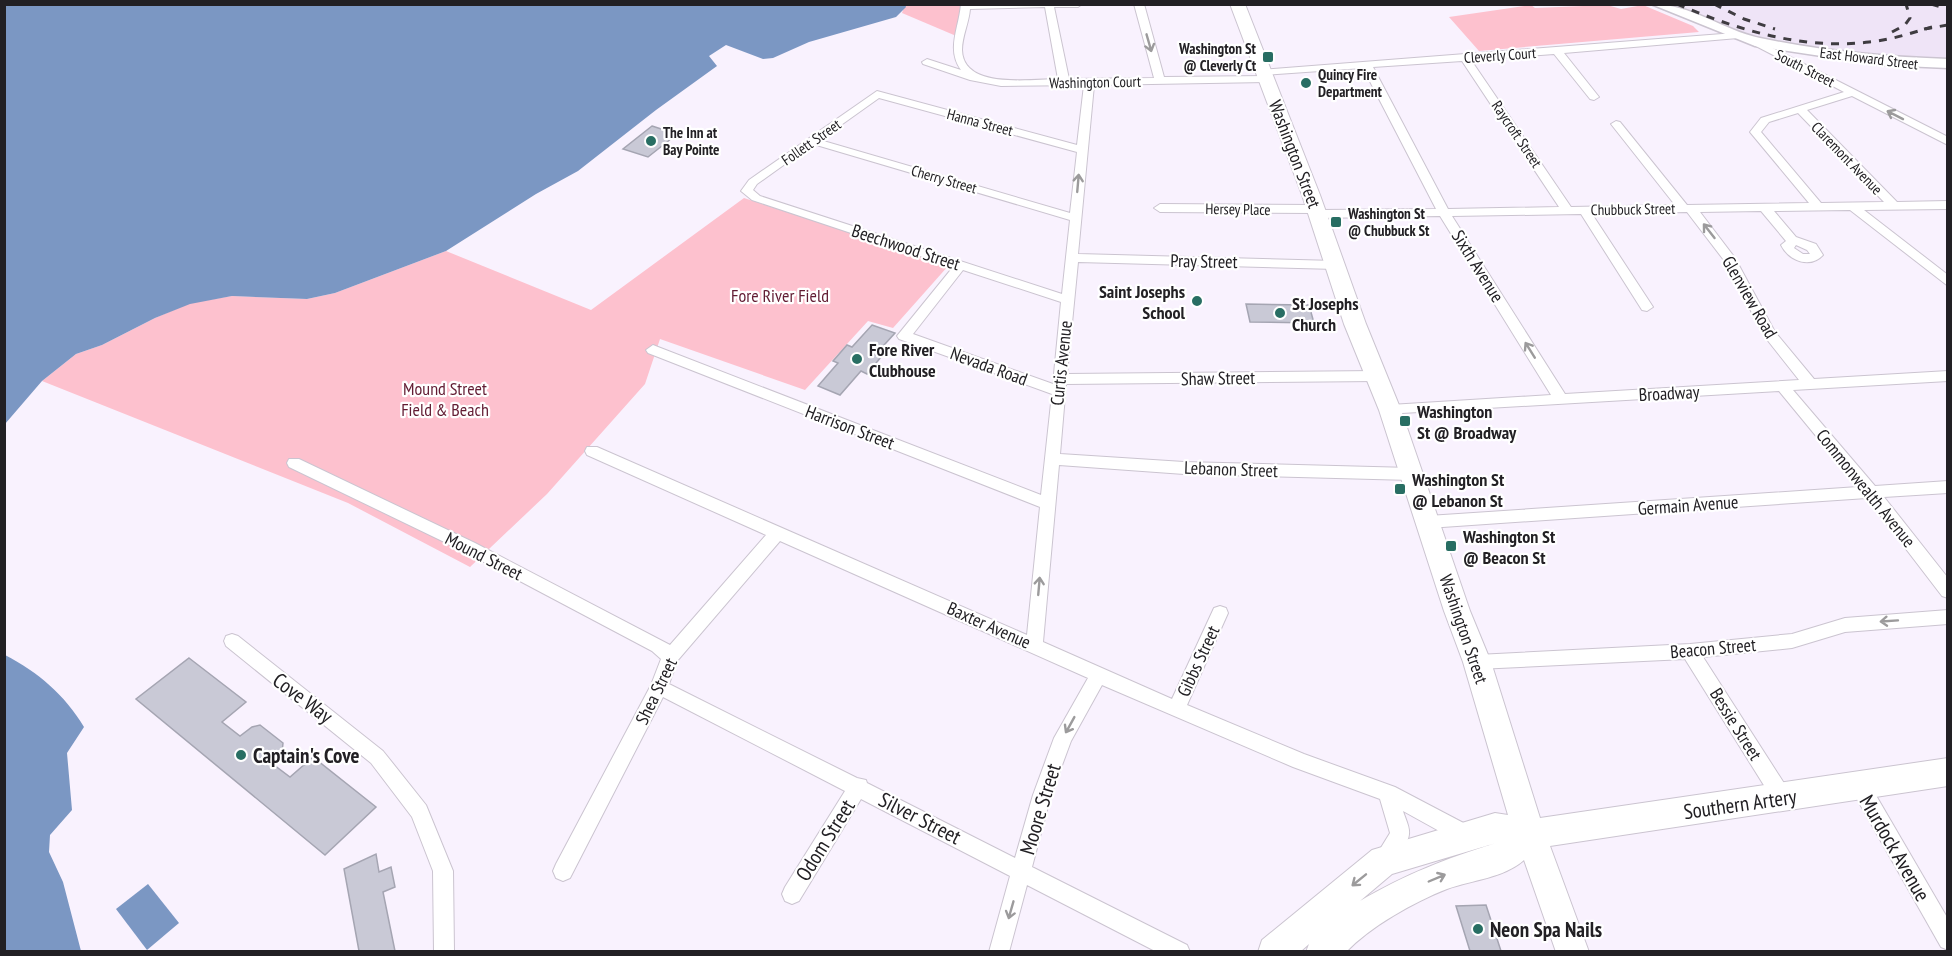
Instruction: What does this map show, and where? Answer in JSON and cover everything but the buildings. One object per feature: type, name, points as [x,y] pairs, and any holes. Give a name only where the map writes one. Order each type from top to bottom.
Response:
[{"type":"main road","name":"Washington Street","points":[[1237,4],[1336,264],[1355,324],[1390,410],[1457,611],[1477,662],[1498,739],[1573,951]]},
{"type":"main road","name":"South Street","points":[[1658,4],[1755,42]]},
{"type":"main road","name":"East Howard Street","points":[[1755,42],[1881,61],[1947,64]]},
{"type":"main road","name":"Southern Artery","points":[[1274,951],[1383,861],[1466,835],[1495,828],[1532,834],[1947,772]]},
{"type":"main road","points":[[1322,951],[1348,926],[1408,891],[1443,875],[1505,856],[1532,834]]},
{"type":"street","points":[[974,78],[961,66],[956,53],[963,32],[966,5],[1078,4]]},
{"type":"street","points":[[1139,4],[1160,81]]},
{"type":"street","points":[[1049,5],[1064,82]]},
{"type":"street","name":"Cleverly Court","points":[[1266,76],[1368,64],[1735,36]]},
{"type":"street","name":"South Street","points":[[1755,42],[1947,142]]},
{"type":"street","points":[[1557,51],[1594,97]]},
{"type":"street","name":"Raycroft Street","points":[[1465,58],[1568,211]]},
{"type":"street","name":"Washington Court","points":[[927,62],[974,78],[1001,82],[1160,81],[1266,76]]},
{"type":"street","name":"Sixth Avenue","points":[[1368,64],[1444,212],[1561,400]]},
{"type":"street","name":"Curtis Avenue","points":[[1034,645],[1089,82]]},
{"type":"street","points":[[1818,207],[1755,132],[1765,120],[1852,93]]},
{"type":"street","name":"Hanna Street","points":[[878,94],[1082,150]]},
{"type":"street","name":"Follett Street","points":[[747,191],[753,182],[878,94]]},
{"type":"street","name":"Claremont Avenue","points":[[1800,110],[1894,206]]},
{"type":"street","name":"Glenview Road","points":[[1616,124],[1729,258],[1770,334],[1810,384]]},
{"type":"street","name":"Cherry Street","points":[[813,141],[1075,218]]},
{"type":"street","name":"Beechwood Street","points":[[747,191],[756,198],[1067,300]]},
{"type":"street","name":"Chubbuck Street","points":[[1316,212],[1947,205]]},
{"type":"street","points":[[1852,206],[1947,282]]},
{"type":"street","name":"Hersey Place","points":[[1160,208],[1316,212]]},
{"type":"street","points":[[1765,208],[1793,242]]},
{"type":"street","points":[[1584,210],[1647,307]]},
{"type":"street","name":"Pray Street","points":[[1071,258],[1336,264]]},
{"type":"street","name":"Nevada Road","points":[[961,265],[904,336],[1059,385]]},
{"type":"street","name":"Harrison Street","points":[[653,350],[1047,504]]},
{"type":"street","name":"Shaw Street","points":[[1059,385],[1377,376]]},
{"type":"street","name":"Broadway","points":[[1390,410],[1947,376]]},
{"type":"street","name":"Commonwealth Avenue","points":[[1782,386],[1872,493],[1947,591]]},
{"type":"street","name":"Baxter Avenue","points":[[592,451],[1176,709],[1300,761],[1388,793],[1466,835]]},
{"type":"street","name":"Lebanon Street","points":[[1052,459],[1184,468],[1411,474]]},
{"type":"street","name":"Mound Street","points":[[294,463],[469,547],[658,646],[671,656]]},
{"type":"street","name":"Germain Avenue","points":[[1428,522],[1947,487]]},
{"type":"street","name":"Shea Street","points":[[563,871],[659,687],[671,656],[778,532]]},
{"type":"street","name":"Gibbs Street","points":[[1176,709],[1220,613]]},
{"type":"street","name":"Beacon Street","points":[[1477,662],[1690,651],[1792,640],[1845,625],[1947,617]]},
{"type":"street","name":"Cove Way","points":[[231,641],[384,764],[419,811],[443,871],[444,951]]},
{"type":"street","name":"Bessie Street","points":[[1690,651],[1782,797]]},
{"type":"street","name":"Moore Street","points":[[999,951],[1042,795],[1063,738],[1099,674]]},
{"type":"street","name":"Silver Street","points":[[659,687],[859,786],[1180,951]]},
{"type":"street","name":"Odom Street","points":[[792,894],[859,786]]},
{"type":"street","name":"Murdock Avenue","points":[[1860,786],[1947,940]]},
{"type":"street","points":[[1383,861],[1400,835],[1388,793]]},
{"type":"shaded area","points":[[1669,5],[1947,5],[1947,58],[1908,59],[1763,39],[1721,26]]},
{"type":"green space","points":[[905,5],[966,5],[961,38],[902,13]]},
{"type":"green space","points":[[1531,5],[1535,8],[1607,5],[1621,9],[1643,5],[1693,26],[1699,32],[1479,51],[1449,17]]},
{"type":"green space","name":"Mound Street Field & Beach","points":[[744,198],[949,265],[893,328],[868,321],[805,390],[660,339],[645,384],[547,494],[470,567],[348,503],[42,381],[76,354],[102,345],[190,303],[232,296],[307,299],[335,293],[446,251],[591,310]]},
{"type":"water","points":[[5,4],[905,4],[906,7],[896,17],[809,42],[773,58],[763,59],[726,45],[709,56],[717,66],[578,171],[536,194],[446,251],[335,293],[307,299],[232,296],[190,304],[155,318],[102,345],[76,354],[42,381],[5,424]]},
{"type":"water","points":[[5,655],[50,685],[77,715],[84,727],[67,753],[72,810],[50,835],[49,852],[63,882],[81,951],[5,951]]},
{"type":"water","points":[[148,884],[179,923],[147,950],[116,909]]},
{"type":"railway","points":[[1677,4],[1747,30],[1819,43],[1844,44],[1877,41],[1927,29]]},
{"type":"railway","points":[[1714,4],[1744,19],[1775,29]]},
{"type":"railway","points":[[1892,32],[1905,25],[1910,18],[1906,4]]},
{"type":"railway","points":[[1931,4],[1948,9]]},
{"type":"railway","points":[[1927,29],[1948,25]]},
{"type":"railway","points":[[1927,29],[1932,27]]},
{"type":"place","name":"Washington St @ Cleverly Ct","points":[[1268,57]]},
{"type":"place","name":"Quincy Fire Department","points":[[1306,83]]},
{"type":"place","name":"The Inn at Bay Pointe","points":[[651,141]]},
{"type":"place","name":"Washington St @ Chubbuck St","points":[[1336,222]]},
{"type":"place","name":"Saint Josephs School","points":[[1197,301]]},
{"type":"place","name":"St Josephs Church","points":[[1280,313]]},
{"type":"place","name":"Fore River Clubhouse","points":[[857,359]]},
{"type":"place","name":"Washington St @ Broadway","points":[[1405,421]]},
{"type":"place","name":"Washington St @ Lebanon St","points":[[1400,489]]},
{"type":"place","name":"Washington St @ Beacon St","points":[[1451,546]]},
{"type":"place","name":"Captain's Cove","points":[[241,755]]},
{"type":"place","name":"Neon Spa Nails","points":[[1478,929]]},
{"type":"park label","name":"Fore River Field","points":[[780,295]]}]
